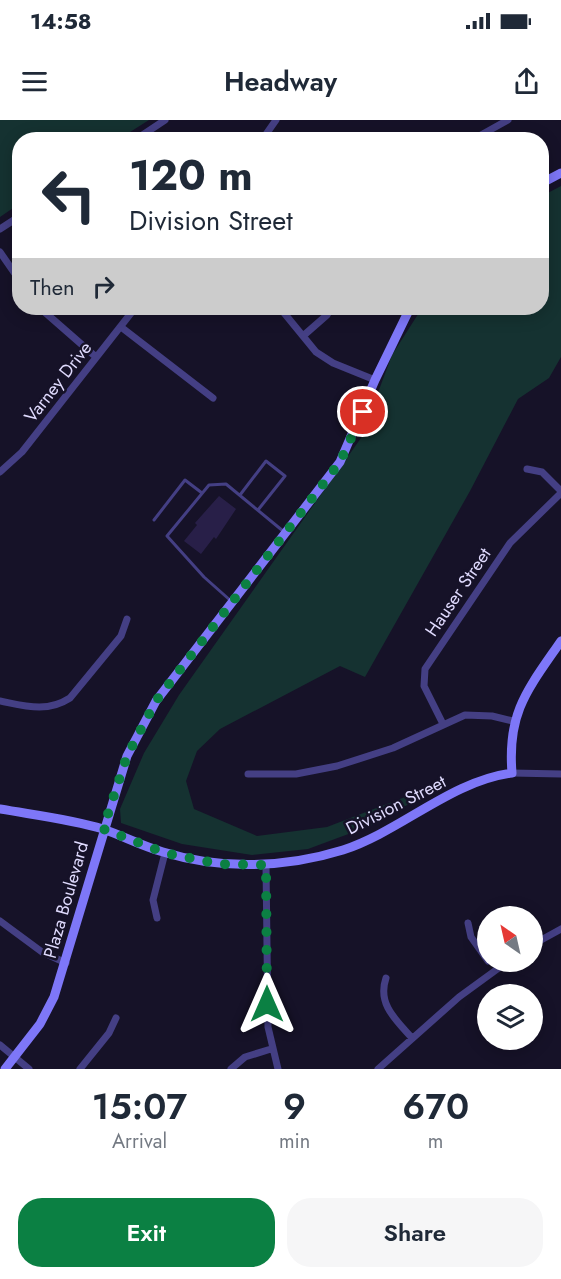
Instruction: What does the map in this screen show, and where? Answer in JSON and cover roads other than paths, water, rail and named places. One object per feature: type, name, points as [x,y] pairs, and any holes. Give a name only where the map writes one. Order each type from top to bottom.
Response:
[{"type":"main road","name":"Plaza Boulevard","points":[[5,1069],[40,1024],[54,997],[66,963],[103,829],[127,756],[156,701],[287,534],[340,462],[375,380],[407,315]]},
{"type":"main road","points":[[512,773],[510,748],[513,721],[527,692],[561,641]]},
{"type":"main road","name":"Division Street","points":[[0,809],[103,829],[165,853],[219,864],[266,865],[325,855],[365,842],[471,784],[512,773]]},
{"type":"street","points":[[147,132],[165,120]]},
{"type":"street","points":[[486,132],[508,120]]},
{"type":"street","points":[[0,252],[12,269]]},
{"type":"street","points":[[48,315],[96,357]]},
{"type":"street","name":"Varney Drive","points":[[3,470],[22,452],[130,315]]},
{"type":"street","points":[[286,315],[316,352],[333,363],[375,380]]},
{"type":"street","points":[[303,336],[327,315]]},
{"type":"street","points":[[122,327],[213,398]]},
{"type":"street","points":[[0,461],[3,470]]},
{"type":"street","points":[[528,469],[542,472],[561,492]]},
{"type":"street","name":"Hauser Street","points":[[443,724],[424,686],[425,669],[510,543],[561,492]]},
{"type":"street","points":[[0,702],[40,709],[59,704],[70,698],[122,636],[127,619]]},
{"type":"street","points":[[248,774],[296,774],[337,766],[393,748],[443,724],[476,714],[513,721]]},
{"type":"street","name":"Division Street","points":[[512,773],[561,774]]},
{"type":"street","points":[[157,918],[153,900],[165,853]]},
{"type":"street","points":[[266,865],[268,1027],[271,1049],[278,1069]]},
{"type":"street","points":[[0,921],[42,952],[66,963]]},
{"type":"street","points":[[468,922],[471,937],[477,945]]},
{"type":"street","points":[[543,939],[561,929]]},
{"type":"street","points":[[378,1069],[459,997],[491,972]]},
{"type":"street","points":[[386,978],[383,990],[386,1008],[412,1038]]},
{"type":"street","points":[[81,1069],[109,1033],[116,1018]]},
{"type":"street","points":[[0,1045],[29,1069]]},
{"type":"street","points":[[231,1069],[245,1057],[271,1049]]},
{"type":"lane","points":[[240,495],[266,461],[285,476],[258,510]]},
{"type":"lane","points":[[154,520],[185,480],[202,493]]},
{"type":"lane","points":[[232,603],[204,577],[167,536],[209,485],[226,484],[287,534]]}]
